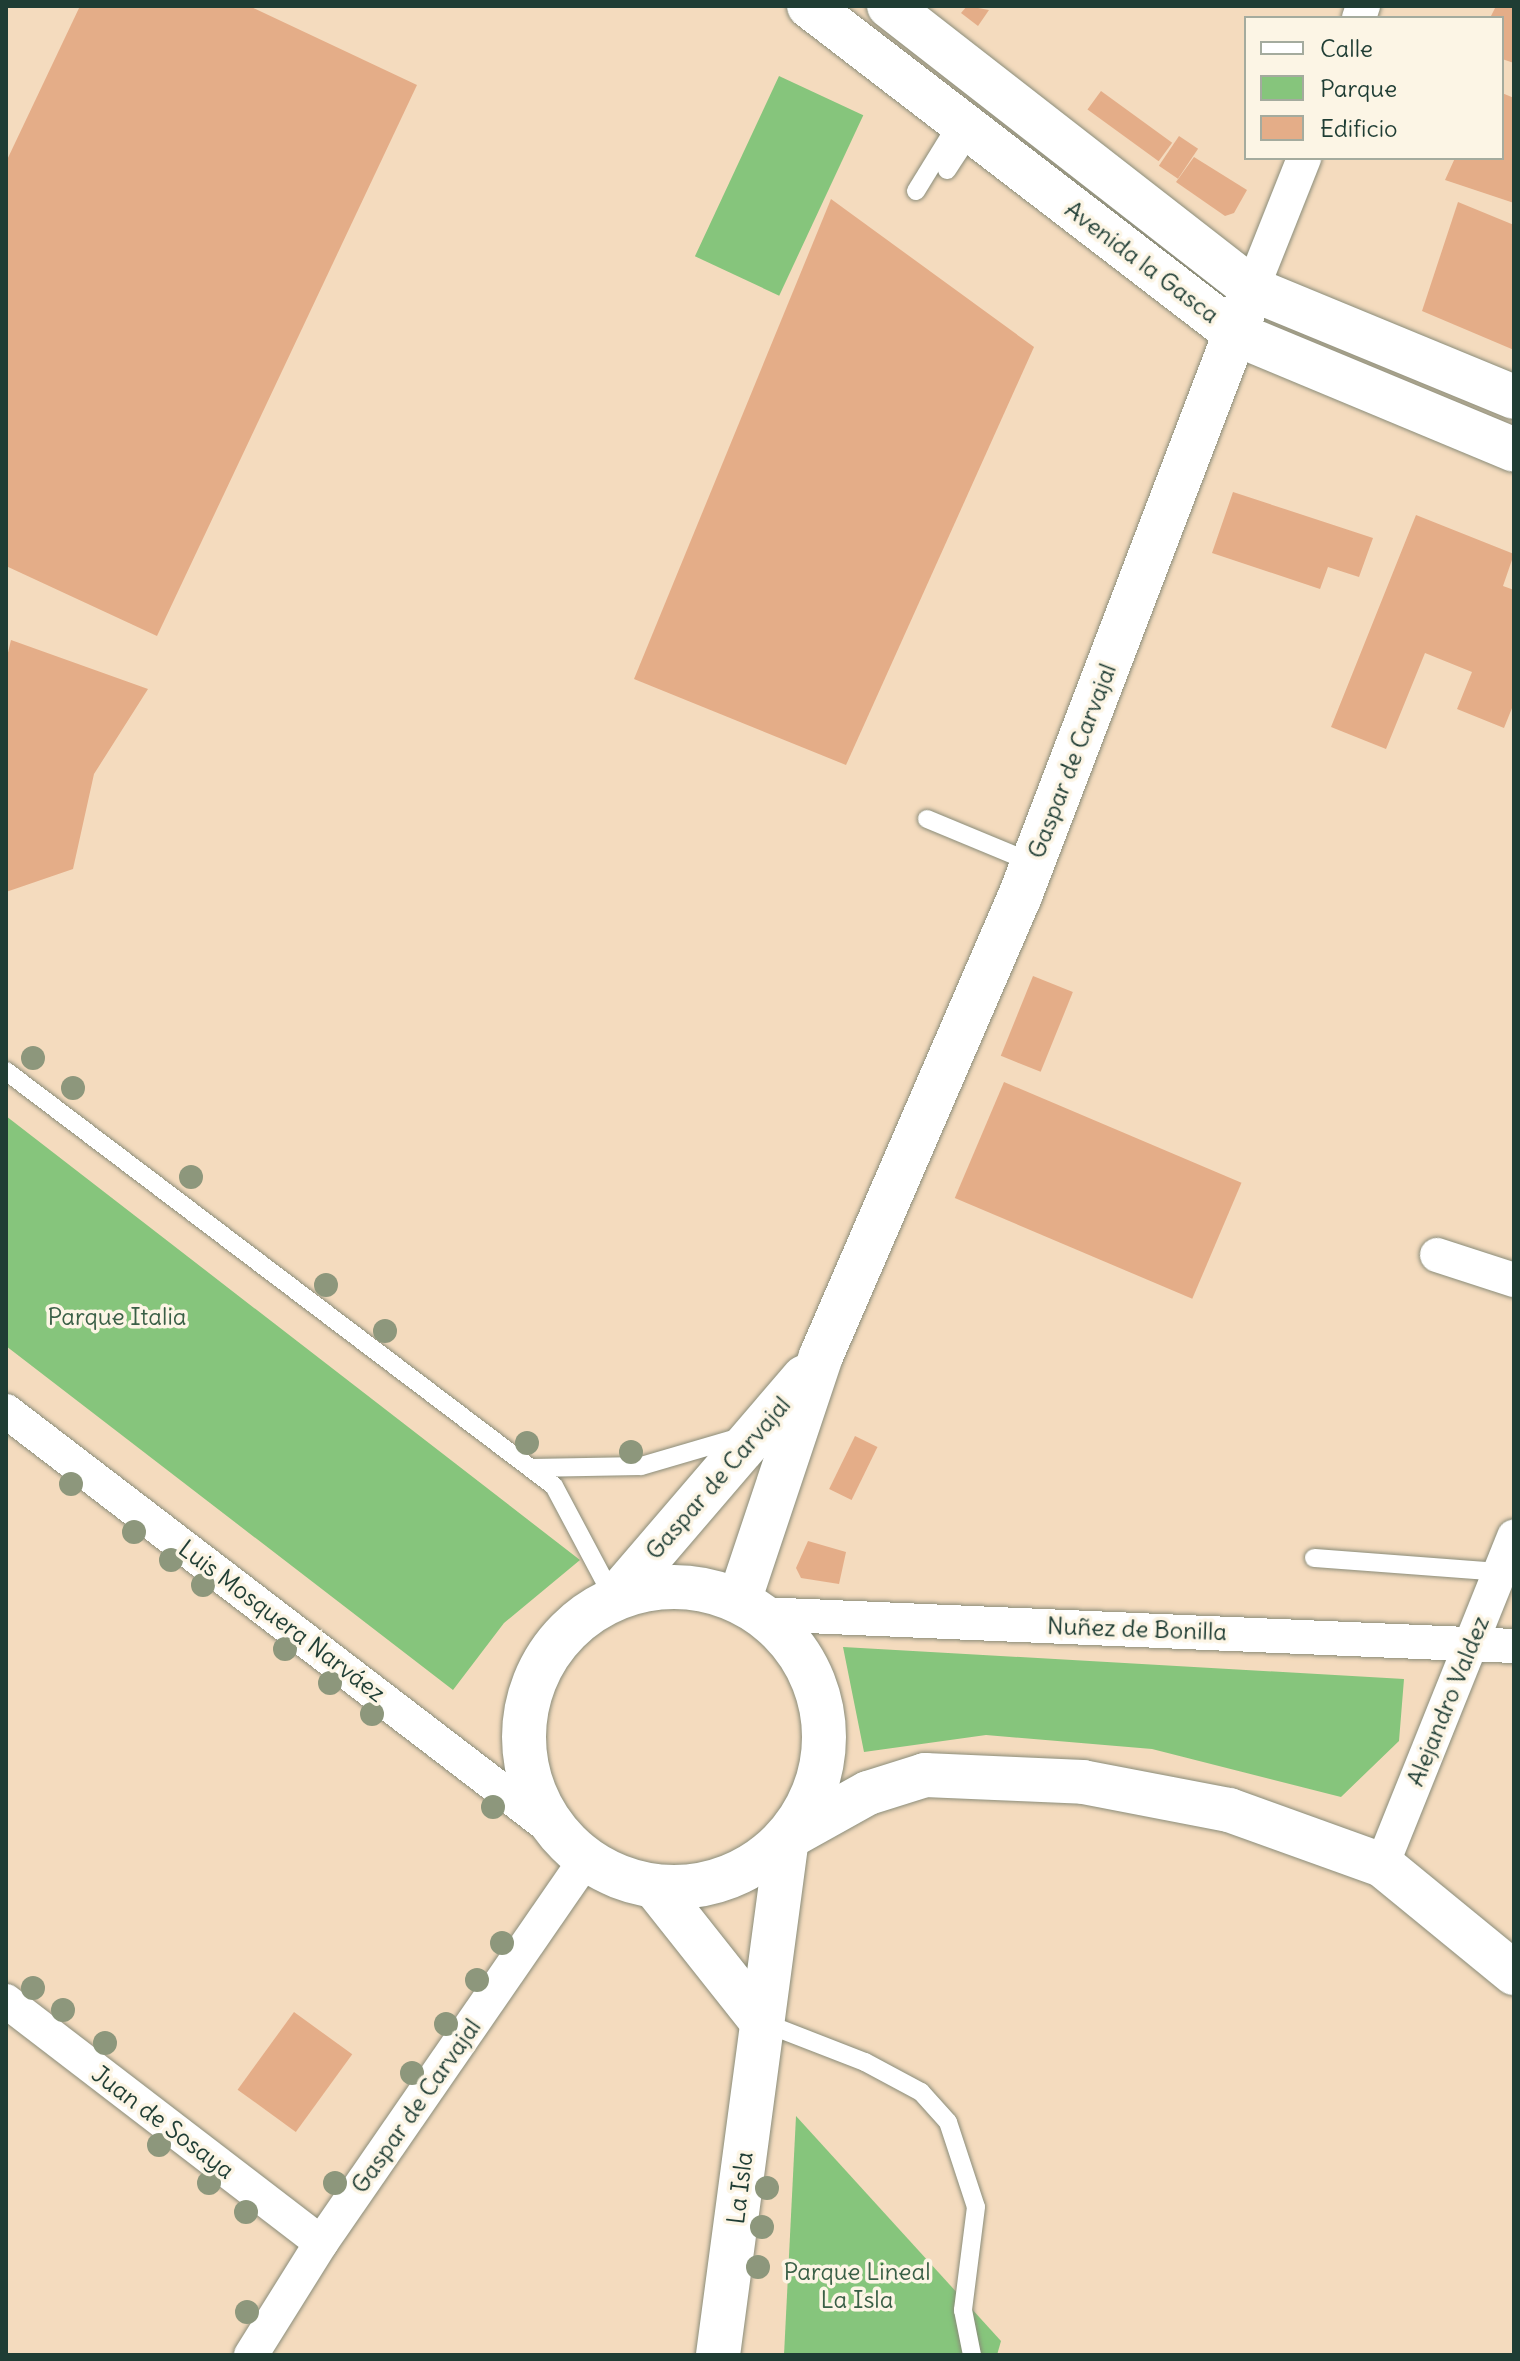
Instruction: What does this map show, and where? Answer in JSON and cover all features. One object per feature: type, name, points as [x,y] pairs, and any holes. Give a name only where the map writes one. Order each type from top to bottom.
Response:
[{"type":"street","name":"Avenida la Gasca","points":[[809,6],[1236,334],[1514,450]]},
{"type":"street","name":"Avenida la Gasca","points":[[889,6],[1252,289],[1514,397]]},
{"type":"street","name":"Gaspar de Carvajal","points":[[750,1608],[821,1356],[1033,863],[1303,160]]},
{"type":"street","points":[[1437,1255],[1514,1280]]},
{"type":"street","name":"Gaspar de Carvajal","points":[[614,1599],[655,1588],[698,1589],[750,1608],[797,1649],[820,1694],[825,1745],[814,1795],[787,1838],[749,1868],[703,1885],[655,1887],[619,1877],[571,1846],[533,1791],[523,1747],[527,1701],[545,1659],[575,1624],[614,1599],[821,1356]]},
{"type":"street","name":"Luis Mosquera Narváez","points":[[6,1411],[571,1846]]},
{"type":"street","name":"Alejandro Valdez","points":[[1382,1865],[1514,1537]]},
{"type":"street","name":"Nuñez de Bonilla","points":[[750,1608],[1514,1646]]},
{"type":"street","points":[[787,1838],[868,1793],[925,1775],[1083,1782],[1229,1810],[1382,1865],[1514,1973]]},
{"type":"street","name":"La Isla","points":[[718,2355],[787,1838]]},
{"type":"street","name":"Gaspar de Carvajal","points":[[251,2355],[571,1846]]},
{"type":"street","points":[[655,1887],[762,2022]]},
{"type":"street","name":"Juan de Sosaya","points":[[6,2001],[321,2243]]},
{"type":"lane","points":[[947,170],[965,126]]},
{"type":"lane","points":[[916,191],[965,126]]},
{"type":"lane","points":[[927,819],[1033,863]]},
{"type":"lane","points":[[6,1071],[554,1486],[614,1599]]},
{"type":"lane","points":[[531,1468],[641,1466],[758,1432]]},
{"type":"lane","points":[[1314,1558],[1499,1572]]},
{"type":"lane","points":[[762,2022],[865,2062],[921,2092],[948,2122],[976,2207],[963,2310],[972,2355]]},
{"type":"green space","points":[[779,76],[863,115],[779,296],[695,256]]},
{"type":"green space","name":"Parque Italia","points":[[6,1116],[580,1560],[504,1623],[453,1690],[6,1346]]},
{"type":"green space","points":[[843,1647],[1404,1679],[1399,1741],[1341,1797],[1152,1749],[986,1735],[864,1752]]},
{"type":"green space","name":"Parque Lineal La Isla","points":[[796,2116],[1001,2341],[997,2355],[784,2355]]},
{"type":"building","points":[[80,6],[249,6],[417,85],[157,636],[6,566],[6,162]]},
{"type":"building","points":[[967,6],[989,10],[978,26],[961,13]]},
{"type":"building","points":[[1496,6],[1514,6],[1514,63],[1504,60],[1504,16],[1491,16]]},
{"type":"building","points":[[1101,91],[1172,143],[1159,161],[1087,110]]},
{"type":"building","points":[[1504,94],[1514,98],[1514,203],[1445,180],[1454,160],[1504,160]]},
{"type":"building","points":[[1179,136],[1198,149],[1178,179],[1159,166]]},
{"type":"building","points":[[1194,157],[1247,190],[1234,213],[1225,216],[1176,182]]},
{"type":"building","points":[[831,199],[1034,347],[846,765],[634,679]]},
{"type":"building","points":[[1458,202],[1514,225],[1514,350],[1422,311]]},
{"type":"building","points":[[1233,492],[1373,538],[1359,577],[1328,567],[1320,589],[1212,553]]},
{"type":"building","points":[[1416,515],[1514,554],[1503,586],[1514,590],[1514,703],[1504,728],[1457,709],[1472,672],[1425,653],[1386,749],[1331,727]]},
{"type":"building","points":[[11,640],[148,689],[94,774],[73,869],[6,892],[6,661]]},
{"type":"building","points":[[1033,976],[1073,992],[1041,1072],[1001,1056]]},
{"type":"building","points":[[1004,1082],[1241,1183],[1192,1299],[955,1198]]},
{"type":"building","points":[[855,1436],[877,1447],[852,1500],[829,1489]]},
{"type":"building","points":[[808,1541],[846,1552],[839,1584],[801,1578],[796,1568]]},
{"type":"building","points":[[294,2012],[352,2054],[296,2132],[238,2090]]}]
